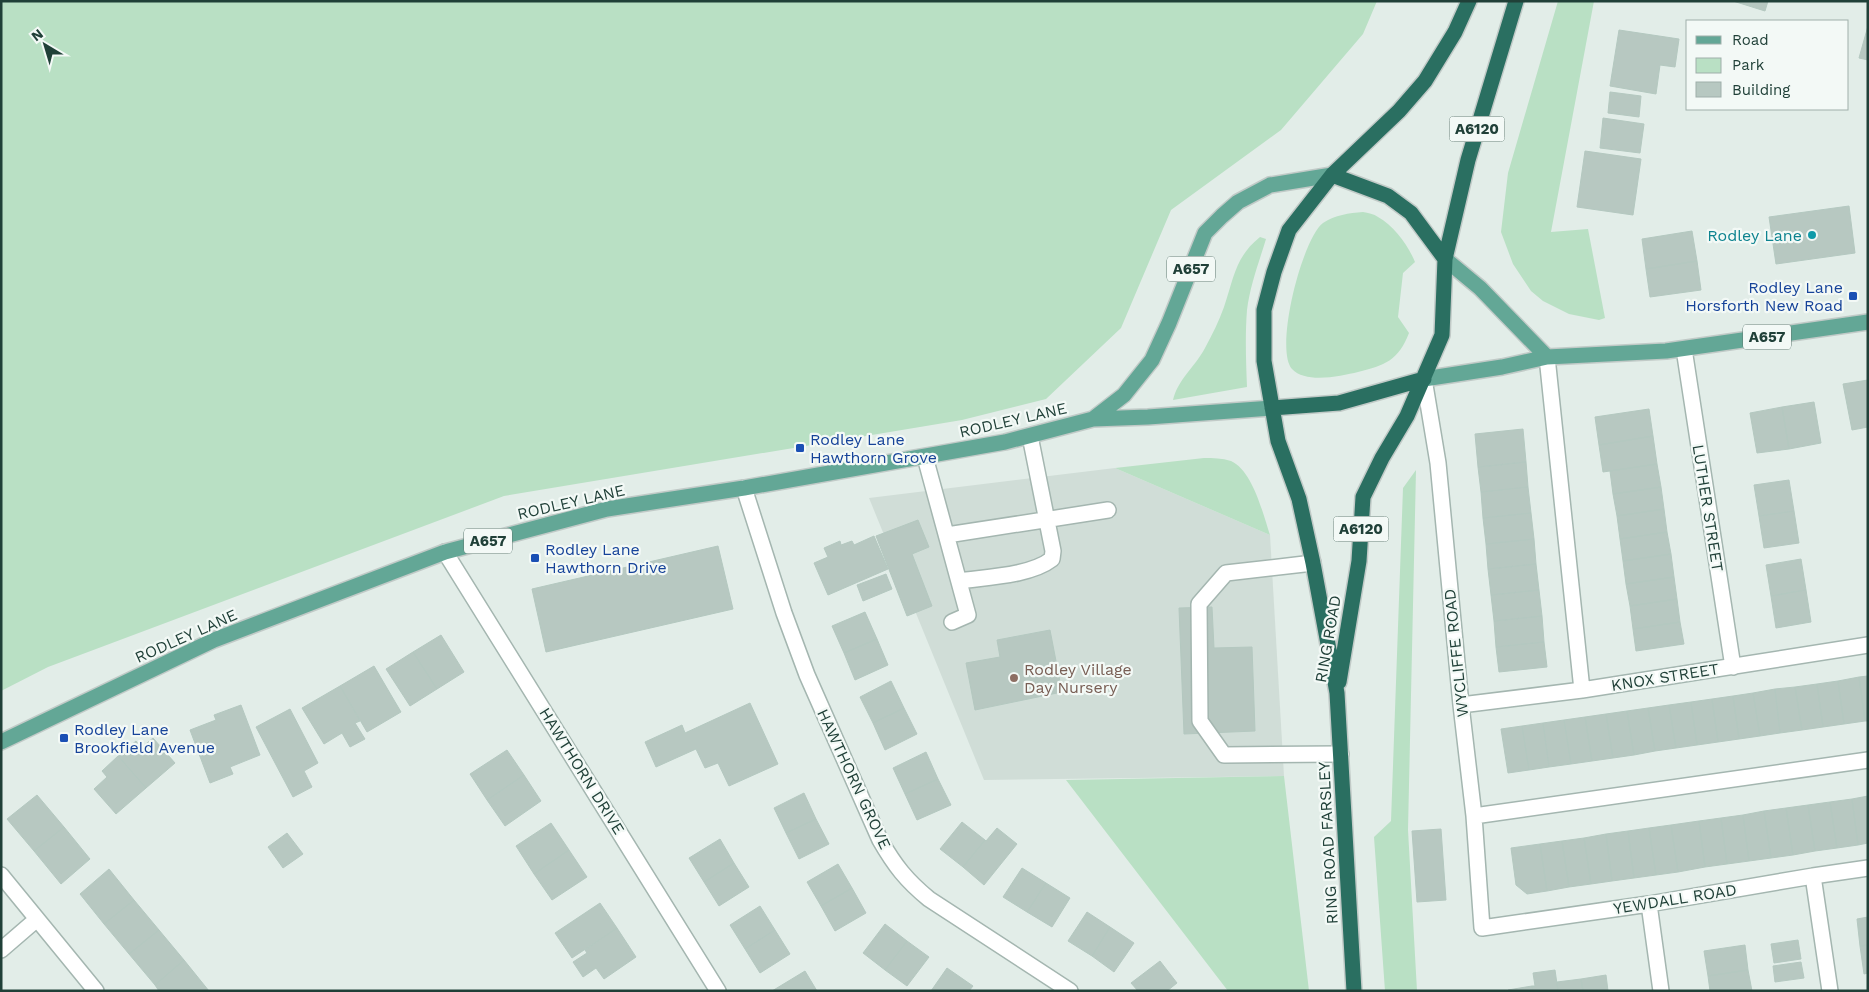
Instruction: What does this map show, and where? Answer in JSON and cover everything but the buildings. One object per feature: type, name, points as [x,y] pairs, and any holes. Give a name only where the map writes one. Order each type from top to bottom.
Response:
[{"type":"highway","name":"A6120","points":[[1272,408],[1264,360],[1264,310],[1274,272],[1289,230],[1332,175],[1399,111],[1425,81],[1455,32],[1469,1]]},
{"type":"highway","name":"A6120","points":[[1424,379],[1442,335],[1445,259],[1468,160],[1516,1]]},
{"type":"highway","points":[[1332,175],[1388,196],[1411,213],[1445,259]]},
{"type":"highway","points":[[1272,408],[1339,403],[1424,379]]},
{"type":"highway","name":"RING ROAD","points":[[1337,693],[1359,561],[1363,497],[1382,458],[1408,416],[1424,379]]},
{"type":"highway","name":"RING ROAD","points":[[1272,408],[1278,441],[1299,499],[1313,562],[1337,693]]},
{"type":"highway","name":"RING ROAD FARSLEY","points":[[1337,693],[1354,991]]},
{"type":"main road","name":"RODLEY LANE","points":[[1093,419],[1124,395],[1152,360],[1205,233],[1238,202],[1270,185],[1332,175]]},
{"type":"main road","points":[[1445,259],[1480,288],[1547,357]]},
{"type":"main road","name":"A657","points":[[1424,379],[1502,367],[1547,357],[1666,352],[1868,322]]},
{"type":"main road","name":"RODLEY LANE","points":[[1,742],[214,640],[445,552],[607,509],[925,457],[1005,442],[1093,419],[1148,418],[1272,408]]},
{"type":"street","name":"LUTHER STREET","points":[[1684,349],[1733,666]]},
{"type":"street","points":[[1547,357],[1582,690]]},
{"type":"street","name":"WYCLIFFE ROAD","points":[[1424,379],[1438,463],[1461,705],[1474,816],[1482,928]]},
{"type":"street","points":[[959,581],[1024,571],[1044,566],[1052,559],[1053,551],[1030,436]]},
{"type":"street","points":[[925,457],[968,615],[952,622]]},
{"type":"street","name":"HAWTHORN GROVE","points":[[744,488],[784,613],[807,675],[880,840],[894,864],[909,882],[929,899],[1070,991]]},
{"type":"street","points":[[947,535],[1108,510]]},
{"type":"street","name":"HAWTHORN DRIVE","points":[[445,552],[718,991]]},
{"type":"street","points":[[1313,562],[1226,573],[1199,604],[1200,721],[1224,755],[1341,754]]},
{"type":"street","name":"KNOX STREET","points":[[1461,705],[1582,690],[1868,645]]},
{"type":"street","points":[[1474,816],[1868,760]]},
{"type":"street","name":"YEWDALL ROAD","points":[[1482,928],[1649,904],[1868,868]]},
{"type":"street","points":[[1,875],[96,991]]},
{"type":"street","points":[[1813,876],[1830,991]]},
{"type":"street","points":[[1649,904],[1661,991]]},
{"type":"street","points":[[1,950],[37,919]]},
{"type":"shaded area","points":[[1115,468],[1270,535],[1284,776],[984,780],[869,498]]},
{"type":"green space","points":[[1,1],[1377,1],[1363,34],[1281,130],[1171,210],[1121,328],[1046,399],[962,420],[504,496],[48,667],[1,691]]},
{"type":"green space","points":[[1558,1],[1594,1],[1551,232],[1588,229],[1605,318],[1599,320],[1569,314],[1543,301],[1531,291],[1513,264],[1501,232],[1508,173]]},
{"type":"green space","points":[[1363,212],[1376,216],[1390,225],[1409,249],[1415,262],[1403,273],[1398,317],[1409,333],[1395,356],[1376,367],[1351,374],[1324,378],[1298,374],[1292,369],[1287,358],[1286,340],[1293,294],[1307,250],[1315,233],[1323,223],[1342,215]]},
{"type":"green space","points":[[1260,237],[1266,239],[1252,283],[1247,310],[1247,387],[1173,400],[1183,379],[1208,343],[1224,307],[1240,260]]},
{"type":"green space","points":[[1204,458],[1231,461],[1239,466],[1256,494],[1270,535],[1115,468]]},
{"type":"green space","points":[[1416,470],[1408,830],[1417,991],[1385,991],[1374,837],[1391,821],[1403,488]]},
{"type":"green space","points":[[1284,776],[1309,991],[1228,991],[1066,780]]},
{"type":"place","name":"Rodley Lane","points":[[1812,235]]},
{"type":"place","name":"Rodley Lane Horsforth New Road","points":[[1853,296]]},
{"type":"place","name":"Rodley Lane Hawthorn Grove","points":[[800,448]]},
{"type":"place","name":"Rodley Lane Hawthorn Drive","points":[[535,558]]},
{"type":"place","name":"Rodley Village Day Nursery","points":[[1014,678]]},
{"type":"place","name":"Rodley Lane Brookfield Avenue","points":[[64,738]]}]
